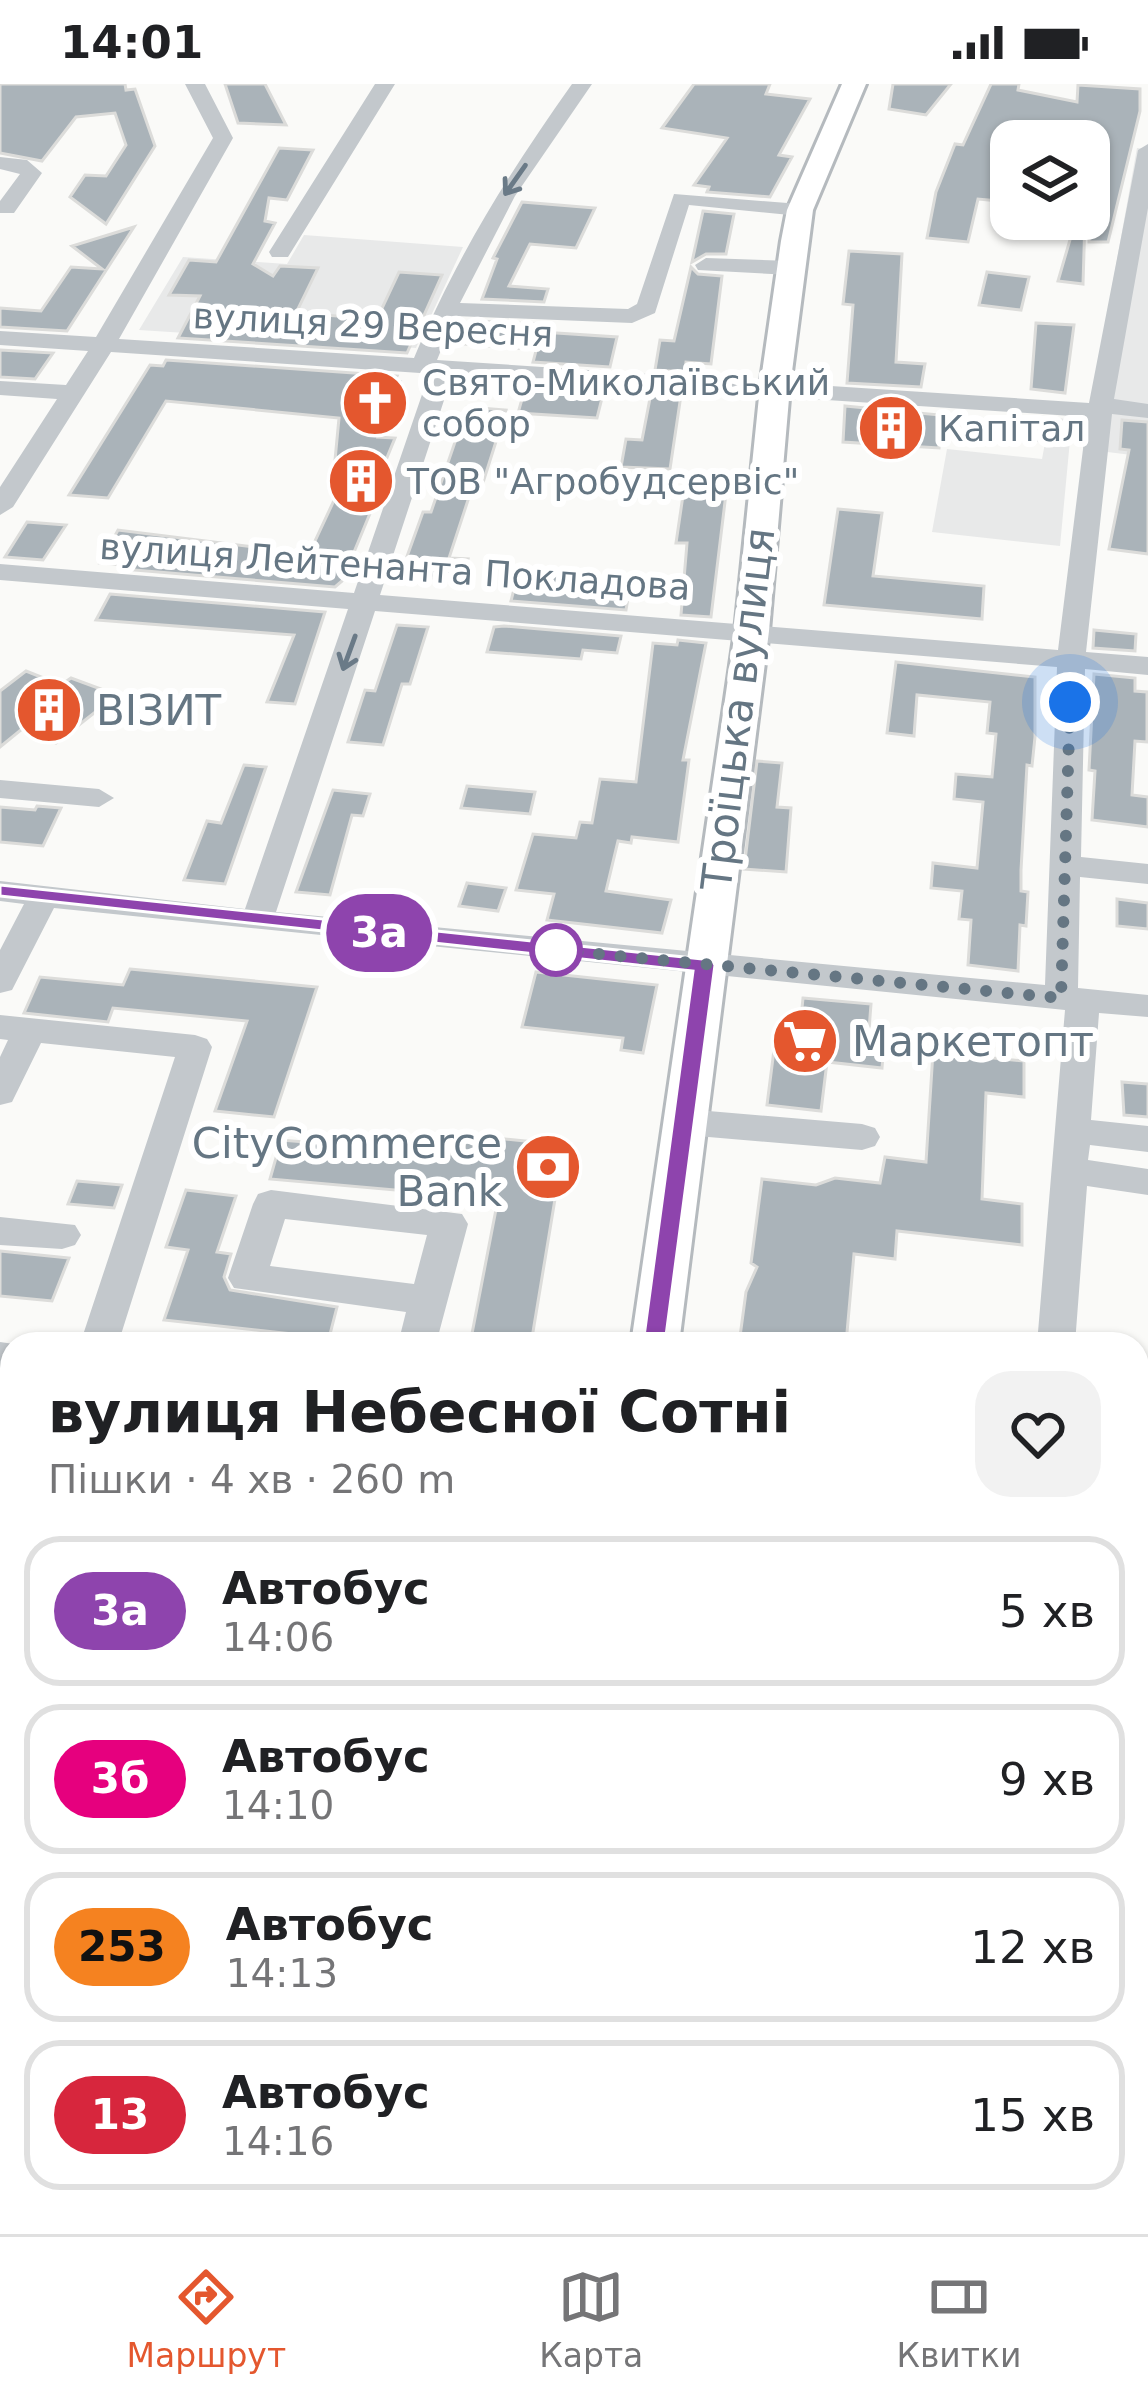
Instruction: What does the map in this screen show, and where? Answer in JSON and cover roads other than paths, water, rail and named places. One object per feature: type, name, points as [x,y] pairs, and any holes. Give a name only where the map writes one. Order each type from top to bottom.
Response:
[{"type":"main road","name":"Троїцька вулиця","points":[[657,1332],[752,631],[775,387],[800,210],[854,84]]},
{"type":"street","points":[[0,507],[103,346],[223,138],[195,84]]},
{"type":"street","points":[[280,252],[385,84]]},
{"type":"street","points":[[256,921],[440,379],[424,363],[504,196],[582,84]]},
{"type":"street","points":[[1057,1332],[1070,1170],[1072,999],[1063,866],[1071,661],[1101,408],[1138,262],[1148,152]]},
{"type":"street","points":[[0,163],[20,164],[32,173],[6,208],[0,207]]},
{"type":"street","points":[[447,309],[632,316],[647,308],[681,198],[800,210]]},
{"type":"street","points":[[661,263],[791,268]]},
{"type":"street","name":"вулиця 29 Вересня","points":[[0,338],[1148,411]]},
{"type":"street","points":[[0,388],[72,393]]},
{"type":"street","name":"вулиця Лейтенанта Покладова","points":[[0,572],[1148,666]]},
{"type":"street","points":[[0,788],[99,798]]},
{"type":"street","points":[[1063,866],[1148,874]]},
{"type":"street","points":[[0,891],[256,921],[1148,1006]]},
{"type":"street","points":[[0,982],[44,896]]},
{"type":"street","points":[[0,1093],[15,1028],[196,1047],[103,1332]]},
{"type":"street","points":[[685,1122],[862,1137]]},
{"type":"street","points":[[1070,1130],[1148,1139]]},
{"type":"street","points":[[1070,1170],[1148,1182]]},
{"type":"street","points":[[420,1332],[449,1224],[272,1204],[247,1278],[428,1300]]},
{"type":"street","points":[[0,1231],[62,1235]]},
{"type":"place","name":"Свято-Миколаївський собор","points":[[375,403]]},
{"type":"place","name":"Капітал","points":[[891,428]]},
{"type":"place","name":"ТОВ \"Агробудсервіс\"","points":[[361,481]]},
{"type":"place","name":"ВІЗИТ","points":[[49,710]]},
{"type":"place","name":"Маркетопт","points":[[805,1041]]},
{"type":"place","name":"CityCommerce Bank","points":[[548,1167]]}]
